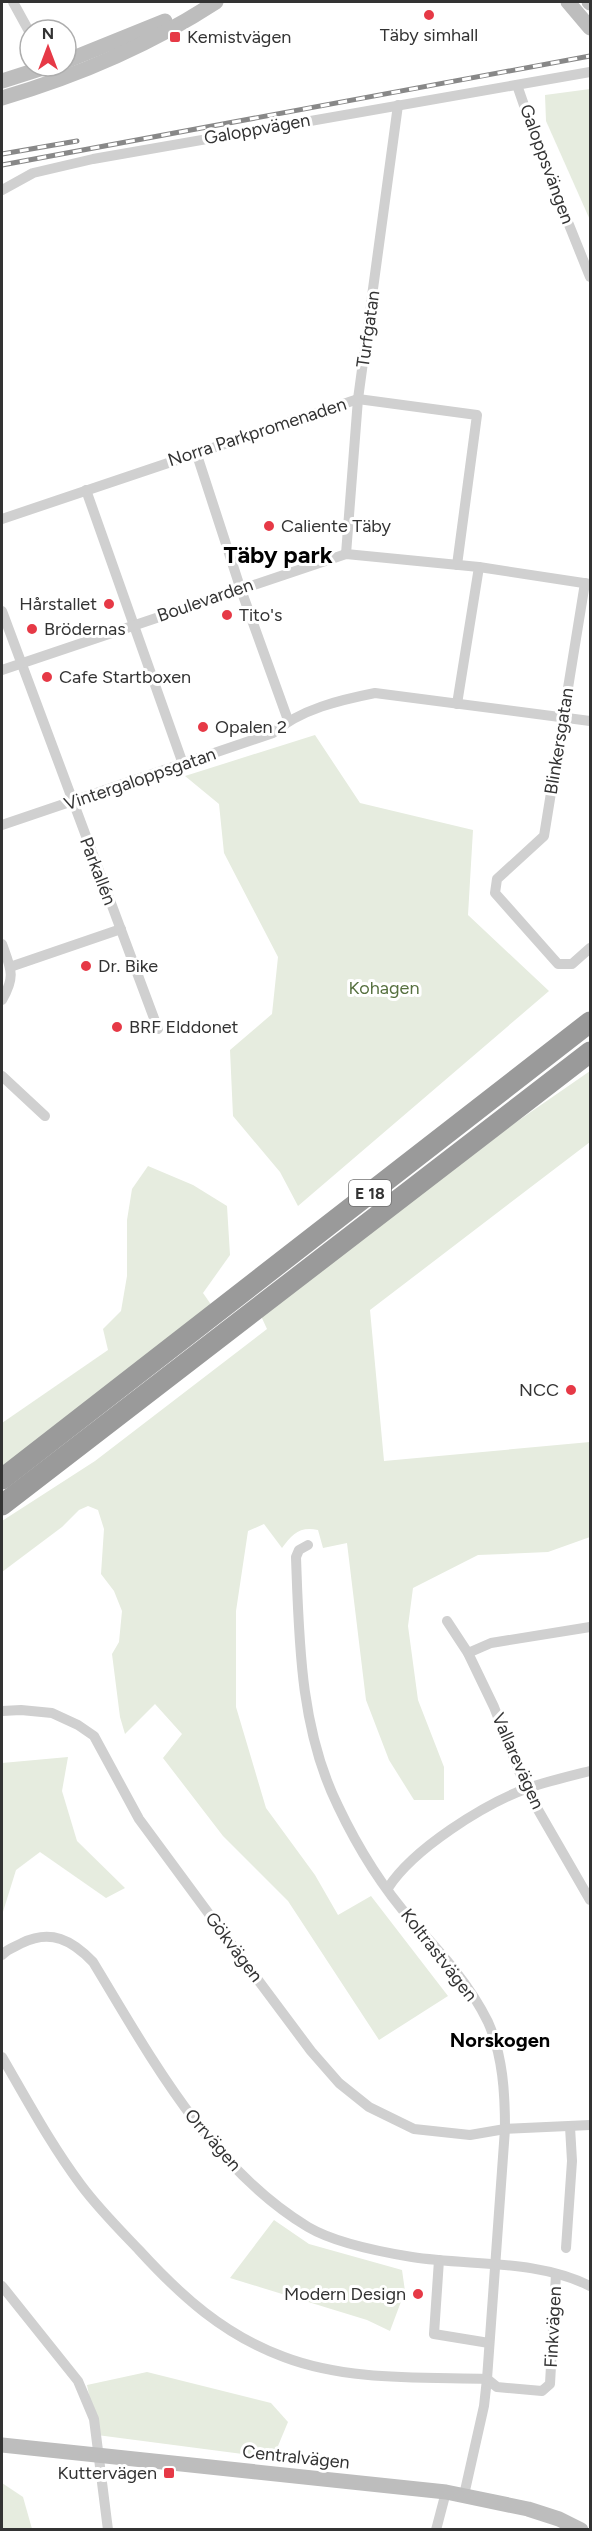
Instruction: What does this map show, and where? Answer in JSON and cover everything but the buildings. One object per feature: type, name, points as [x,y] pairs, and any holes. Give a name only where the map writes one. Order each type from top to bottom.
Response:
[{"type":"highway","name":"E 18","points":[[2,1479],[591,1022]]},
{"type":"highway","name":"E 18","points":[[2,1505],[591,1052]]},
{"type":"highway","points":[[429,1175],[591,1061]]},
{"type":"street","points":[[13,2],[22,18]]},
{"type":"street","points":[[78,56],[157,25],[199,2]]},
{"type":"street","points":[[2,98],[52,83],[159,36],[216,2]]},
{"type":"street","points":[[568,2],[591,28]]},
{"type":"street","name":"Galoppvägen","points":[[2,190],[33,173],[93,159],[591,72]]},
{"type":"street","points":[[2,81],[18,76]]},
{"type":"street","points":[[50,78],[52,83]]},
{"type":"street","name":"Galoppsvängen","points":[[517,85],[543,160],[591,277]]},
{"type":"street","name":"Turfgatan","points":[[346,554],[358,399],[398,105]]},
{"type":"street","name":"Norra Parkpromenaden","points":[[2,519],[358,399],[477,415],[457,565]]},
{"type":"street","points":[[196,452],[240,587],[288,720]]},
{"type":"street","points":[[86,490],[183,765]]},
{"type":"street","name":"Boulevarden","points":[[2,670],[240,587],[346,554],[479,567],[588,584]]},
{"type":"street","points":[[457,704],[479,567]]},
{"type":"street","name":"Blinkersgatan","points":[[588,584],[544,836],[497,879],[495,893],[558,964],[572,964],[591,948]]},
{"type":"street","name":"Parkallén","points":[[2,611],[158,1029]]},
{"type":"street","name":"Vintergaloppsgatan","points":[[2,825],[273,733],[288,720],[344,699],[375,693],[591,721]]},
{"type":"street","points":[[10,967],[121,929]]},
{"type":"street","points":[[2,944],[10,967],[11,984],[2,1000]]},
{"type":"street","points":[[2,1076],[45,1116]]},
{"type":"street","name":"Koltrastvägen","points":[[308,1545],[299,1550],[296,1557],[300,1665],[316,1748],[337,1805],[372,1867],[410,1919],[455,1970],[488,2022],[500,2060],[505,2089],[505,2129],[487,2379],[484,2406],[464,2494]]},
{"type":"street","name":"Vallarevägen","points":[[447,1621],[468,1653],[494,1707],[526,1789],[591,1900]]},
{"type":"street","points":[[468,1653],[491,1643],[591,1627]]},
{"type":"street","name":"Gökvägen","points":[[2,1711],[52,1713],[78,1725],[94,1736],[139,1819],[164,1853],[311,2051],[339,2083],[369,2107],[414,2128],[470,2135],[505,2129],[591,2125]]},
{"type":"street","points":[[387,1888],[400,1871],[437,1840],[480,1812],[526,1789],[591,1771]]},
{"type":"street","name":"Orrvägen","points":[[2,1955],[33,1938],[56,1936],[70,1941],[93,1962],[151,2059],[185,2109],[237,2168],[273,2201],[309,2228],[368,2249],[556,2274],[591,2286]]},
{"type":"street","points":[[2,2057],[42,2128],[81,2185],[165,2279],[205,2315],[252,2343],[285,2358],[331,2370],[378,2375],[487,2379]]},
{"type":"street","points":[[566,2248],[572,2161],[570,2127]]},
{"type":"street","points":[[439,2260],[434,2334],[489,2343]]},
{"type":"street","name":"Finkvägen","points":[[487,2379],[497,2387],[542,2391],[550,2384],[556,2274]]},
{"type":"street","points":[[2,2286],[78,2381],[94,2418],[108,2529]]},
{"type":"street","name":"Centralvägen","points":[[2,2445],[464,2494],[528,2509],[581,2529]]},
{"type":"street","points":[[436,2529],[446,2492]]},
{"type":"green space","points":[[590,89],[590,220],[546,121],[545,95]]},
{"type":"green space","name":"Kohagen","points":[[315,735],[360,803],[473,830],[468,915],[549,991],[298,1206],[280,1172],[233,1116],[230,1050],[272,1014],[278,957],[224,853],[219,804],[185,776]]},
{"type":"green space","points":[[590,1071],[590,1142],[370,1310],[384,1461],[590,1442],[590,1537],[548,1552],[478,1555],[413,1588],[408,1626],[418,1700],[444,1767],[444,1800],[414,1800],[389,1760],[366,1700],[347,1543],[323,1548],[318,1530],[306,1529],[293,1535],[282,1548],[264,1524],[248,1531],[236,1611],[236,1707],[266,1808],[315,1875],[338,1915],[371,1896],[448,1996],[379,2040],[288,1901],[223,1836],[163,1758],[182,1734],[155,1704],[125,1734],[120,1717],[112,1654],[119,1642],[122,1611],[114,1591],[101,1574],[104,1529],[98,1510],[88,1506],[79,1510],[62,1527],[2,1572],[2,1521],[95,1461],[267,1329],[261,1316],[512,1125]]},
{"type":"green space","points":[[148,1166],[193,1185],[227,1206],[230,1255],[203,1293],[212,1306],[2,1467],[2,1423],[108,1350],[103,1329],[121,1311],[127,1276],[127,1220],[132,1189]]},
{"type":"green space","points":[[68,1757],[62,1791],[77,1841],[125,1888],[106,1898],[40,1852],[16,1870],[2,1915],[2,1763]]},
{"type":"green space","points":[[274,2220],[309,2244],[402,2270],[405,2291],[390,2331],[367,2320],[230,2278]]},
{"type":"green space","points":[[147,2372],[271,2403],[288,2422],[273,2458],[97,2435],[87,2385]]},
{"type":"green space","points":[[2,2483],[23,2497],[32,2529],[2,2529]]},
{"type":"railway","points":[[2,165],[590,56]]},
{"type":"railway","points":[[2,154],[77,141]]},
{"type":"place","name":"Täby simhall","points":[[429,15]]},
{"type":"place","name":"Kemistvägen","points":[[175,37]]},
{"type":"place","name":"Caliente Täby","points":[[269,526]]},
{"type":"place","name":"Hårstallet","points":[[109,604]]},
{"type":"place","name":"Tito's","points":[[227,615]]},
{"type":"place","name":"Brödernas","points":[[32,629]]},
{"type":"place","name":"Cafe Startboxen","points":[[47,677]]},
{"type":"place","name":"Opalen 2","points":[[203,727]]},
{"type":"place","name":"Dr. Bike","points":[[86,966]]},
{"type":"place","name":"BRF Elddonet","points":[[117,1027]]},
{"type":"place","name":"NCC","points":[[571,1390]]},
{"type":"place","name":"Modern Design","points":[[418,2294]]},
{"type":"place","name":"Kuttervägen","points":[[169,2473]]},
{"type":"district","name":"Täby park","points":[[278,554]]},
{"type":"district","name":"Norskogen","points":[[500,2040]]}]
